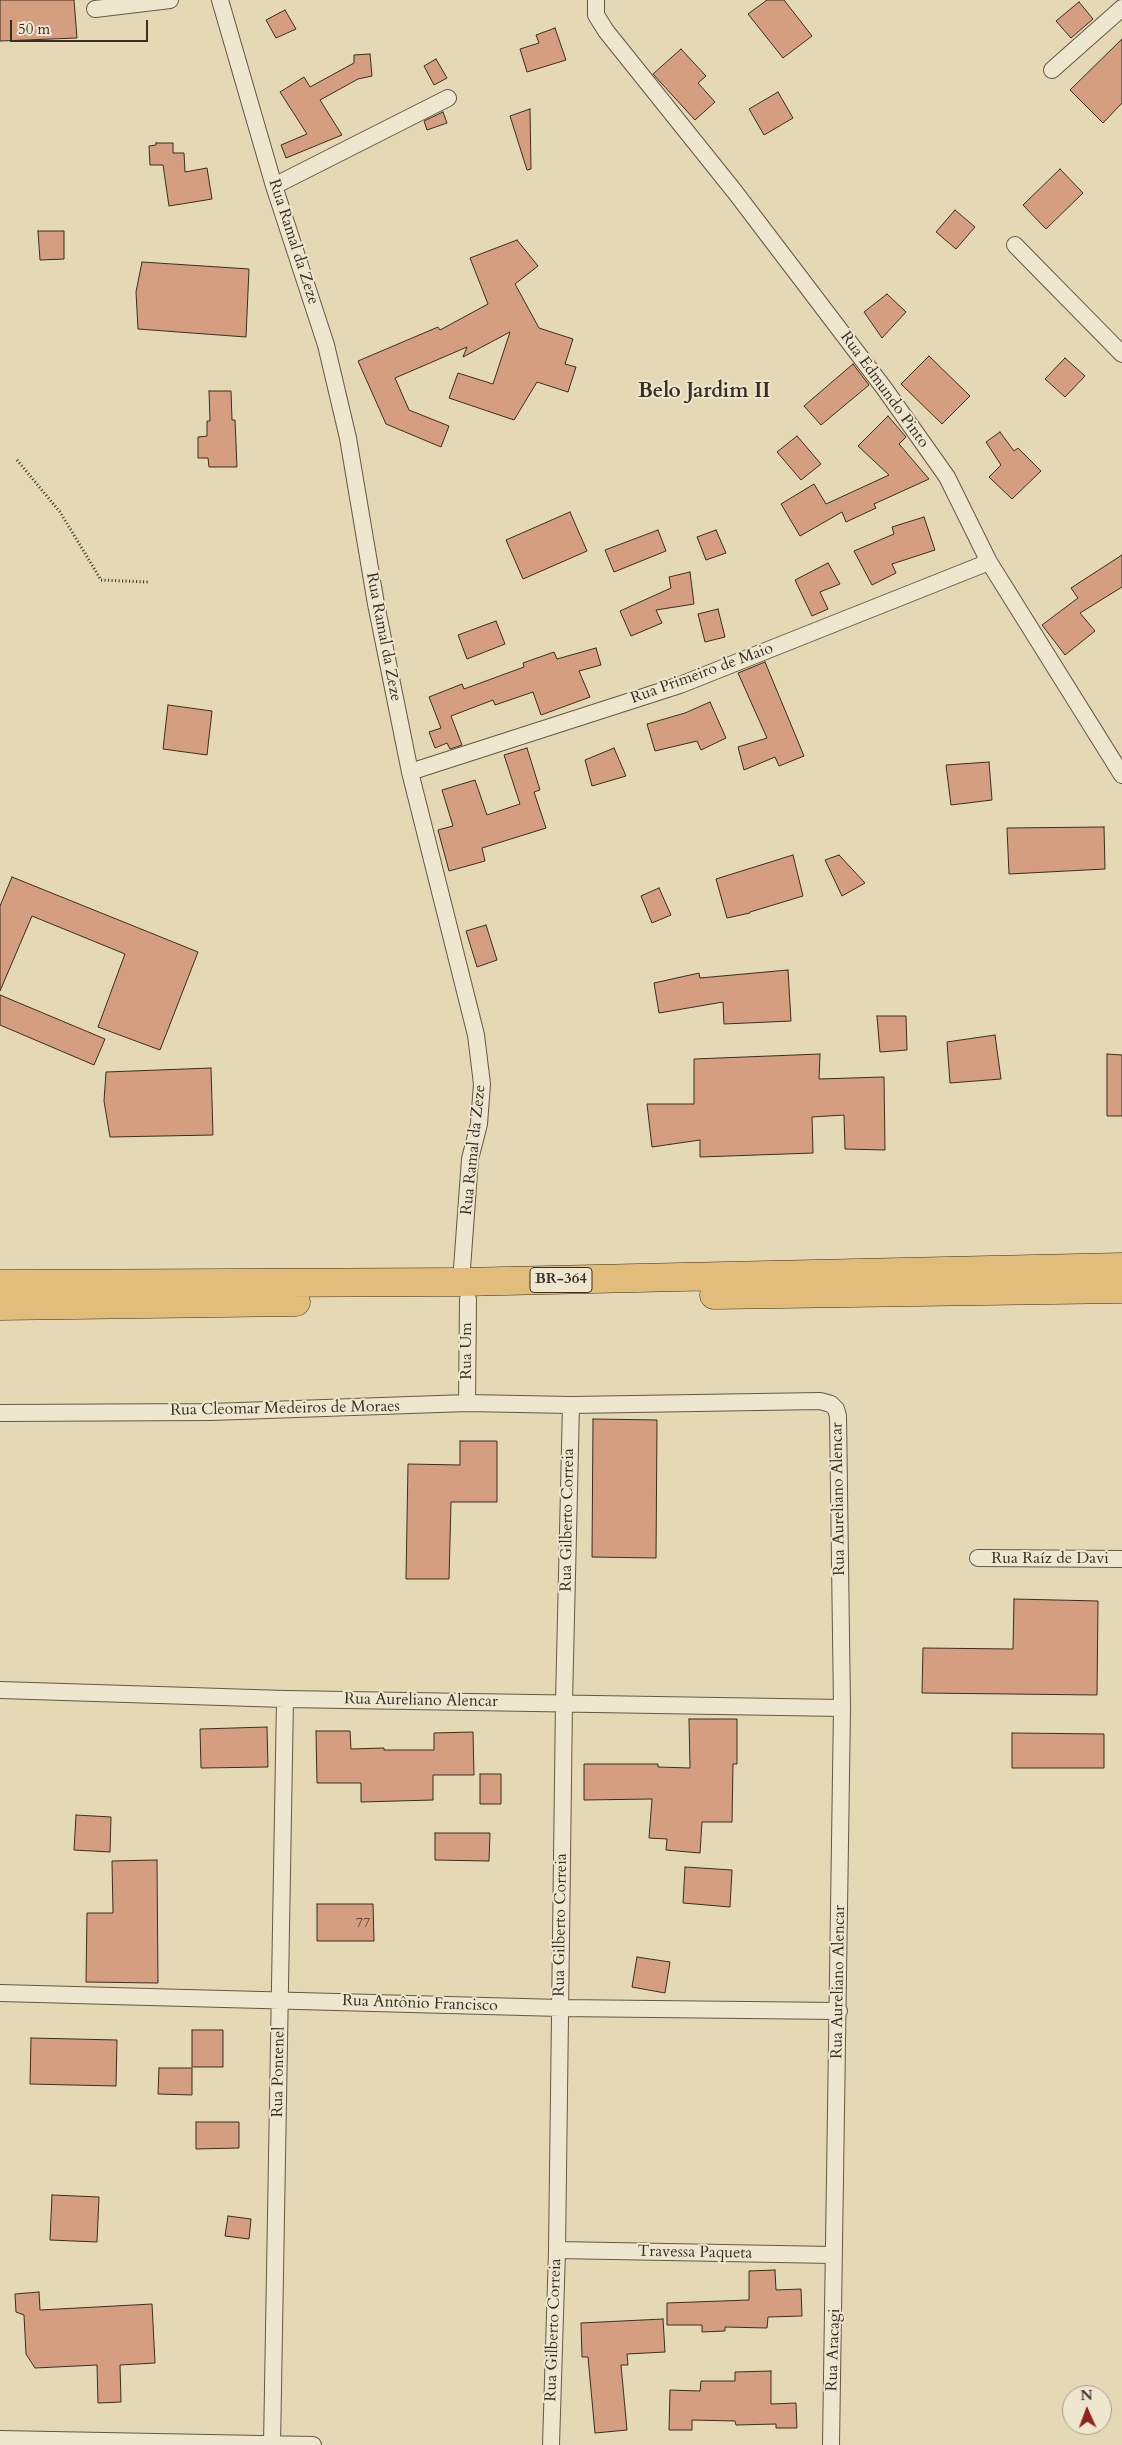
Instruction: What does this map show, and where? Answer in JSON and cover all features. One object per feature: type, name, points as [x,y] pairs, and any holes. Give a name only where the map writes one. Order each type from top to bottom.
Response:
[{"type":"highway","name":"BR-364","points":[[0,1306],[1122,1268]]},
{"type":"highway","name":"BR-364","points":[[0,1284],[464,1291],[1122,1289]]},
{"type":"street","points":[[95,9],[170,0]]},
{"type":"street","name":"Rua Ramal da Zeze","points":[[220,0],[274,186],[326,345],[348,438],[376,604],[410,772],[466,995],[480,1060],[482,1084],[479,1116],[470,1159],[464,1291]]},
{"type":"street","name":"Rua Edmundo Pinto","points":[[596,0],[596,16],[606,31],[735,192],[884,388],[947,477],[989,562],[1122,775]]},
{"type":"street","points":[[1052,70],[1122,8]]},
{"type":"street","points":[[274,186],[448,98]]},
{"type":"street","points":[[1015,245],[1122,354]]},
{"type":"street","name":"Rua Primeiro de Maio","points":[[410,772],[680,684],[989,562]]},
{"type":"street","name":"Rua Um","points":[[464,1291],[467,1403]]},
{"type":"street","name":"Rua Aureliano Alencar","points":[[571,1405],[820,1401],[834,1406],[838,1416],[842,1708],[839,2012],[833,2255]]},
{"type":"street","name":"Rua Cleomar Medeiros de Moraes","points":[[0,1413],[211,1412],[467,1403],[571,1405]]},
{"type":"street","name":"Rua Gilberto Correia","points":[[551,2445],[571,1405]]},
{"type":"street","name":"Rua Raíz de Davi","points":[[978,1558],[1122,1559]]},
{"type":"street","name":"Rua Aureliano Alencar","points":[[0,1690],[285,1699],[564,1702],[704,1708],[842,1708]]},
{"type":"street","name":"Rua Pontenel","points":[[272,2445],[285,1699]]},
{"type":"street","name":"Rua Antônio Francisco","points":[[0,1993],[560,2008],[839,2012]]},
{"type":"street","name":"Travessa Paqueta","points":[[556,2250],[833,2255]]},
{"type":"street","name":"Rua Aracagi","points":[[831,2445],[835,2300],[833,2255]]},
{"type":"street","points":[[0,2439],[312,2445]]},
{"type":"path","points":[[17,460],[60,512],[101,580],[148,582]]},
{"type":"building","points":[[0,0],[74,0],[77,38],[0,41]]},
{"type":"building","points":[[767,0],[784,0],[812,36],[783,58],[748,14]]},
{"type":"building","points":[[1079,2],[1093,19],[1071,38],[1056,21]]},
{"type":"building","points":[[285,10],[296,29],[276,38],[266,20]]},
{"type":"building","points":[[555,28],[566,60],[527,72],[520,49],[539,43],[536,35]]},
{"type":"building","points":[[1122,39],[1122,103],[1103,123],[1070,90]]},
{"type":"building","points":[[681,49],[706,76],[698,83],[715,102],[695,120],[653,74]]},
{"type":"building","points":[[370,54],[372,76],[358,79],[320,100],[342,135],[286,158],[281,145],[307,134],[280,92],[304,77],[310,87],[354,63],[354,55]]},
{"type":"building","points":[[436,59],[447,78],[434,85],[424,66]]},
{"type":"building","points":[[778,92],[793,118],[764,135],[749,109]]},
{"type":"building","points":[[530,109],[531,169],[527,170],[510,116]]},
{"type":"building","points":[[443,112],[447,123],[427,130],[424,121]]},
{"type":"building","points":[[156,143],[173,143],[173,153],[184,153],[185,172],[207,168],[212,199],[169,206],[163,165],[150,165],[149,146],[156,145]]},
{"type":"building","points":[[1060,169],[1083,193],[1046,229],[1023,205]]},
{"type":"building","points":[[955,210],[975,227],[956,249],[936,232]]},
{"type":"building","points":[[38,231],[64,231],[64,259],[40,260]]},
{"type":"building","points":[[517,240],[538,266],[515,284],[539,328],[573,339],[565,364],[576,367],[568,392],[537,382],[514,420],[449,398],[458,373],[493,384],[510,332],[463,357],[467,347],[395,378],[409,410],[449,426],[441,447],[386,424],[358,361],[438,327],[440,330],[488,304],[470,258]]},
{"type":"building","points":[[142,262],[249,269],[246,337],[138,329],[136,292]]},
{"type":"building","points":[[887,294],[906,312],[882,338],[864,312]]},
{"type":"building","points":[[929,356],[970,396],[942,424],[901,384]]},
{"type":"building","points":[[1065,358],[1085,376],[1065,397],[1045,379]]},
{"type":"building","points":[[853,364],[869,385],[821,425],[804,406]]},
{"type":"building","points":[[209,391],[231,391],[232,420],[235,420],[237,467],[209,467],[208,458],[198,458],[198,437],[207,436],[207,421],[210,421]]},
{"type":"building","points":[[888,416],[906,437],[899,444],[929,479],[874,504],[876,508],[846,522],[842,512],[800,536],[781,504],[814,484],[826,504],[889,475],[858,446]]},
{"type":"building","points":[[1000,432],[1014,451],[1018,448],[1041,471],[1012,499],[989,477],[1001,465],[986,442]]},
{"type":"building","points":[[797,436],[821,464],[801,480],[777,452]]},
{"type":"building","points":[[570,512],[587,551],[523,579],[506,540]]},
{"type":"building","points":[[924,517],[935,550],[892,564],[896,573],[872,585],[854,551],[894,534],[892,527]]},
{"type":"building","points":[[658,530],[666,551],[614,572],[605,550]]},
{"type":"building","points":[[716,530],[726,553],[706,560],[697,537]]},
{"type":"building","points":[[1122,555],[1122,587],[1080,613],[1095,631],[1065,655],[1042,625],[1078,598],[1071,588]]},
{"type":"building","points":[[828,563],[840,584],[820,592],[828,609],[812,616],[795,580]]},
{"type":"building","points":[[690,572],[694,604],[656,610],[662,623],[631,636],[620,611],[671,588],[669,577]]},
{"type":"building","points":[[718,609],[725,637],[705,642],[698,614]]},
{"type":"building","points":[[496,621],[505,644],[467,659],[458,635]]},
{"type":"building","points":[[596,648],[601,665],[579,671],[590,697],[541,715],[533,692],[495,705],[493,700],[451,716],[462,745],[450,749],[447,743],[435,748],[429,732],[441,728],[429,697],[462,684],[464,689],[524,667],[523,663],[554,652],[557,659]]},
{"type":"building","points":[[765,662],[804,756],[779,766],[775,757],[744,770],[738,747],[767,738],[738,673]]},
{"type":"building","points":[[710,702],[726,738],[701,750],[697,741],[655,751],[647,724],[685,713]]},
{"type":"building","points":[[168,705],[212,711],[207,755],[163,749]]},
{"type":"building","points":[[527,748],[540,790],[534,792],[546,828],[482,848],[485,861],[449,871],[438,830],[453,826],[442,790],[475,780],[487,815],[520,804],[504,755]]},
{"type":"building","points":[[614,748],[626,776],[592,786],[585,760]]},
{"type":"building","points":[[989,762],[992,800],[951,805],[946,765]]},
{"type":"building","points":[[1104,827],[1105,869],[1009,874],[1007,828]]},
{"type":"building","points":[[793,855],[803,896],[750,913],[727,918],[716,879]]},
{"type":"building","points":[[839,855],[865,883],[842,896],[825,860]]},
{"type":"building","points":[[12,877],[198,952],[160,1050],[98,1027],[125,954],[32,916],[0,991],[0,906]]},
{"type":"building","points":[[659,888],[671,915],[652,923],[641,896]]},
{"type":"building","points":[[486,925],[497,960],[477,967],[466,931]]},
{"type":"building","points":[[788,970],[791,1021],[724,1024],[723,1002],[659,1013],[654,983],[699,973],[700,978]]},
{"type":"building","points":[[0,995],[105,1039],[94,1065],[0,1025]]},
{"type":"building","points":[[877,1016],[906,1016],[907,1050],[880,1052]]},
{"type":"building","points":[[995,1035],[1001,1079],[950,1083],[947,1042]]},
{"type":"building","points":[[820,1054],[819,1079],[884,1077],[885,1150],[845,1149],[844,1115],[812,1117],[813,1153],[700,1157],[700,1140],[652,1147],[647,1104],[694,1104],[694,1059]]},
{"type":"building","points":[[1107,1054],[1122,1055],[1122,1116],[1107,1116]]},
{"type":"building","points":[[211,1068],[213,1135],[110,1137],[104,1101],[106,1072]]},
{"type":"building","points":[[593,1419],[657,1420],[656,1558],[592,1557]]},
{"type":"building","points":[[460,1441],[497,1441],[497,1502],[451,1502],[449,1579],[406,1579],[408,1464],[460,1465]]},
{"type":"building","points":[[1014,1599],[1098,1601],[1097,1695],[922,1693],[923,1648],[1013,1649]]},
{"type":"building","points":[[689,1719],[737,1719],[737,1764],[733,1764],[732,1822],[702,1822],[700,1853],[666,1850],[667,1839],[649,1838],[652,1799],[584,1800],[584,1764],[658,1764],[658,1767],[690,1768]]},
{"type":"building","points":[[267,1727],[268,1767],[201,1768],[200,1729]]},
{"type":"building","points":[[316,1731],[350,1731],[351,1749],[384,1748],[384,1750],[434,1750],[434,1733],[473,1732],[474,1775],[433,1775],[433,1800],[361,1802],[361,1783],[317,1783]]},
{"type":"building","points":[[1012,1733],[1104,1734],[1104,1768],[1012,1768]]},
{"type":"building","points":[[480,1774],[501,1774],[501,1804],[480,1804]]},
{"type":"building","points":[[76,1815],[111,1817],[110,1852],[74,1850]]},
{"type":"building","points":[[435,1833],[490,1833],[489,1861],[435,1860]]},
{"type":"building","points":[[157,1860],[158,1983],[86,1982],[87,1913],[113,1913],[112,1861]]},
{"type":"building","points":[[685,1867],[732,1870],[730,1907],[683,1903]]},
{"type":"building","points":[[317,1904],[373,1904],[374,1941],[317,1941]]},
{"type":"building","points":[[637,1957],[670,1962],[665,1993],[632,1987]]},
{"type":"building","points":[[192,2030],[223,2030],[223,2067],[192,2067]]},
{"type":"building","points":[[31,2038],[117,2040],[116,2086],[30,2084]]},
{"type":"building","points":[[159,2068],[192,2068],[192,2095],[158,2094]]},
{"type":"building","points":[[196,2122],[239,2122],[239,2148],[196,2149]]},
{"type":"building","points":[[52,2195],[99,2197],[97,2242],[50,2240]]},
{"type":"building","points":[[228,2216],[251,2219],[249,2239],[225,2236]]},
{"type":"building","points":[[775,2270],[776,2290],[801,2289],[802,2316],[768,2317],[767,2328],[725,2327],[725,2331],[702,2332],[702,2325],[667,2325],[667,2303],[749,2300],[749,2271]]},
{"type":"building","points":[[39,2292],[40,2310],[152,2304],[155,2363],[120,2365],[121,2402],[98,2403],[97,2365],[35,2368],[26,2354],[24,2315],[16,2312],[15,2294]]},
{"type":"building","points":[[663,2319],[665,2352],[627,2354],[628,2365],[621,2365],[627,2430],[595,2433],[588,2357],[582,2357],[581,2323]]},
{"type":"building","points":[[771,2371],[771,2404],[796,2403],[797,2428],[776,2428],[776,2424],[736,2425],[735,2421],[692,2420],[692,2430],[669,2430],[670,2390],[700,2391],[701,2381],[735,2381],[735,2372]]},
{"type":"district","name":"Belo Jardim II","points":[[704,392]]}]
